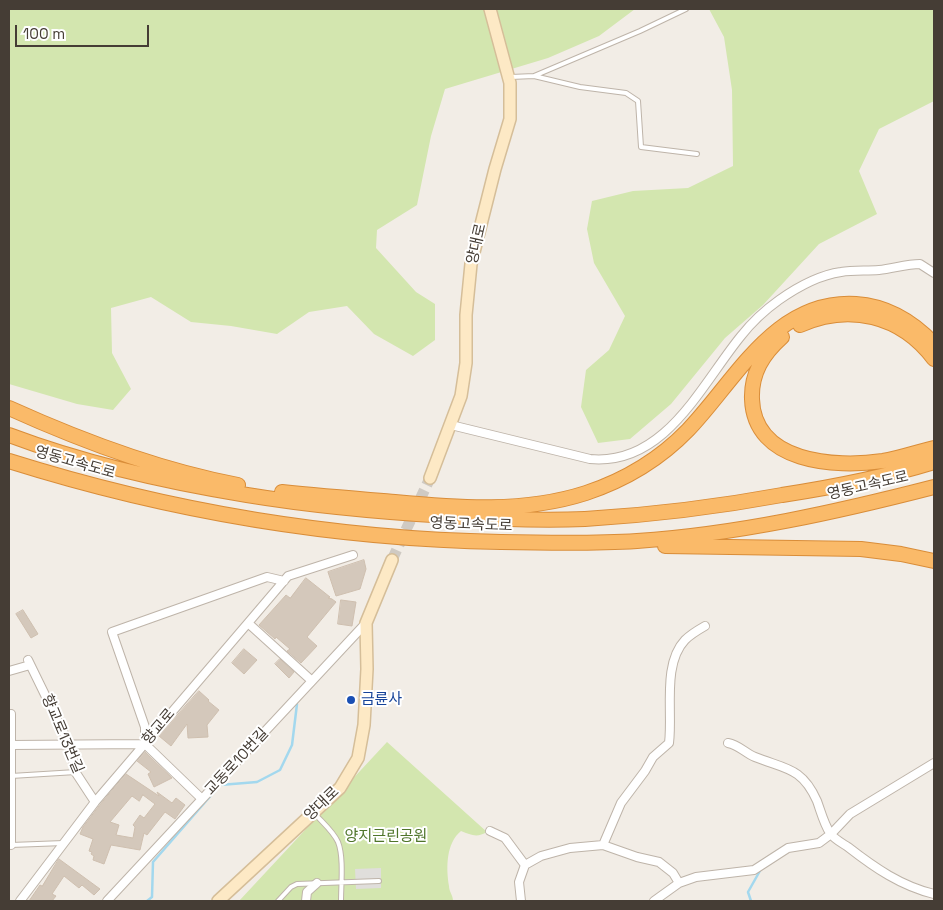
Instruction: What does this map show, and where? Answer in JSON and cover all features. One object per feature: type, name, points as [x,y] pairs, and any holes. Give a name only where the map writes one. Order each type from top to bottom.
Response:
[{"type":"highway","points":[[274,492],[442,506],[520,507],[555,501],[601,488],[640,470],[654,460],[703,414],[762,343],[787,323],[812,310],[842,304],[884,309],[915,326],[934,344]]},
{"type":"highway","points":[[934,359],[927,349],[907,332],[886,322],[856,314],[824,316],[786,334],[772,346],[763,357],[757,369],[753,380],[752,400],[754,415],[762,432],[780,448],[806,458],[831,463],[863,463],[883,461],[934,448]]},
{"type":"highway","name":"영동고속도로","points":[[9,408],[133,458],[229,483],[386,512]]},
{"type":"highway","name":"영동고속도로","points":[[9,435],[93,462],[167,480],[296,503],[386,512],[500,519],[584,519],[732,504],[830,487],[902,472],[934,462]]},
{"type":"highway","name":"영동고속도로","points":[[9,461],[143,498],[268,522],[411,539],[537,543],[637,541],[724,531],[815,515],[934,486]]},
{"type":"highway","points":[[537,543],[861,549],[901,554],[934,561]]},
{"type":"street","name":"양대로","points":[[430,478],[461,396],[471,264],[510,119],[509,77],[490,9]]},
{"type":"street","points":[[451,425],[590,459],[614,459],[626,456],[648,444],[673,426],[740,337],[757,318],[780,299],[815,281],[841,272],[878,270],[920,264],[934,273]]},
{"type":"street","points":[[145,744],[145,727],[112,632],[267,577],[284,581],[288,576],[353,556]]},
{"type":"street","name":"양대로","points":[[218,901],[340,788],[358,758],[364,725],[367,669],[366,624],[392,560]]},
{"type":"street","name":"향교로","points":[[20,901],[95,802],[284,581]]},
{"type":"street","points":[[248,623],[312,681]]},
{"type":"street","name":"교동로10번길","points":[[108,901],[366,624]]},
{"type":"street","points":[[603,845],[622,803],[653,757],[669,742],[669,699],[676,655],[685,640],[705,626]]},
{"type":"street","name":"향교로13번길","points":[[9,671],[29,663],[69,744],[76,772],[95,802]]},
{"type":"street","points":[[10,845],[11,714]]},
{"type":"street","points":[[728,743],[736,745],[754,757],[777,764],[796,773],[804,779],[814,796],[831,834],[874,868],[896,881],[934,894]]},
{"type":"street","points":[[11,745],[145,744],[202,799]]},
{"type":"street","points":[[654,901],[679,883],[696,877],[754,870],[788,848],[819,843],[831,834],[850,814],[934,763]]},
{"type":"street","points":[[490,831],[505,838],[525,865]]},
{"type":"street","points":[[521,901],[519,882],[525,865],[540,856],[570,848],[603,845],[637,857],[659,862],[673,873],[679,883]]},
{"type":"street","points":[[306,901],[306,892],[317,883]]},
{"type":"lane","points":[[534,76],[686,9]]},
{"type":"lane","points":[[509,77],[534,76],[580,87],[626,93],[638,101],[641,147],[697,154]]},
{"type":"lane","points":[[11,776],[76,772]]},
{"type":"lane","points":[[314,812],[332,832],[338,842],[341,901]]},
{"type":"lane","points":[[10,845],[64,843]]},
{"type":"lane","points":[[278,901],[290,887],[297,884],[379,881]]},
{"type":"green space","points":[[9,9],[635,9],[599,36],[548,58],[445,89],[431,136],[417,205],[377,230],[376,248],[416,292],[435,304],[435,340],[413,356],[374,334],[347,306],[309,312],[277,334],[231,326],[191,322],[151,297],[111,308],[112,353],[131,389],[113,410],[77,404],[9,384]]},
{"type":"green space","points":[[709,9],[934,9],[934,101],[879,129],[859,171],[877,214],[819,244],[763,305],[725,338],[671,404],[630,439],[598,443],[581,407],[586,370],[609,350],[625,316],[594,263],[587,229],[592,201],[633,191],[688,188],[733,166],[732,90],[724,37]]},
{"type":"green space","name":"양지근린공원","points":[[387,742],[487,832],[471,835],[461,831],[452,842],[448,856],[448,871],[449,888],[453,901],[239,901]]},
{"type":"shaded area","points":[[381,868],[381,888],[356,889],[355,869]]},
{"type":"building","points":[[364,560],[366,569],[360,589],[336,596],[328,572]]},
{"type":"building","points":[[306,578],[330,597],[328,598],[336,602],[307,637],[317,646],[301,663],[287,651],[290,649],[259,625],[286,595],[290,598]]},
{"type":"building","points":[[341,600],[356,602],[352,626],[338,624]]},
{"type":"building","points":[[23,610],[38,634],[31,638],[16,614]]},
{"type":"building","points":[[244,649],[257,660],[244,674],[232,663]]},
{"type":"building","points":[[280,659],[294,672],[289,678],[275,664]]},
{"type":"building","points":[[199,691],[219,710],[207,725],[208,737],[188,738],[187,724],[171,746],[159,736]]},
{"type":"building","points":[[145,752],[172,778],[154,787],[148,774],[151,772],[137,761]]},
{"type":"building","points":[[126,774],[172,803],[176,798],[185,805],[175,819],[165,812],[147,835],[144,833],[140,850],[111,845],[104,864],[93,860],[94,856],[89,851],[93,839],[80,834],[99,806]],"holes":[[[143,795],[155,804],[144,818],[140,815],[133,825],[135,827],[133,838],[116,835],[119,825],[110,822],[132,796],[139,801]]]},
{"type":"building","points":[[59,859],[100,889],[94,895],[82,885],[79,888],[64,876],[52,894],[56,896],[52,901],[29,901],[40,885],[42,886]]},
{"type":"waterway","points":[[147,901],[152,897],[153,862],[220,785],[257,782],[280,770],[292,745],[297,704]]},
{"type":"waterway","points":[[751,901],[748,892],[761,869]]},
{"type":"tunnel","points":[[392,560],[430,478]]},
{"type":"place","name":"금륜사","points":[[351,700]]}]
